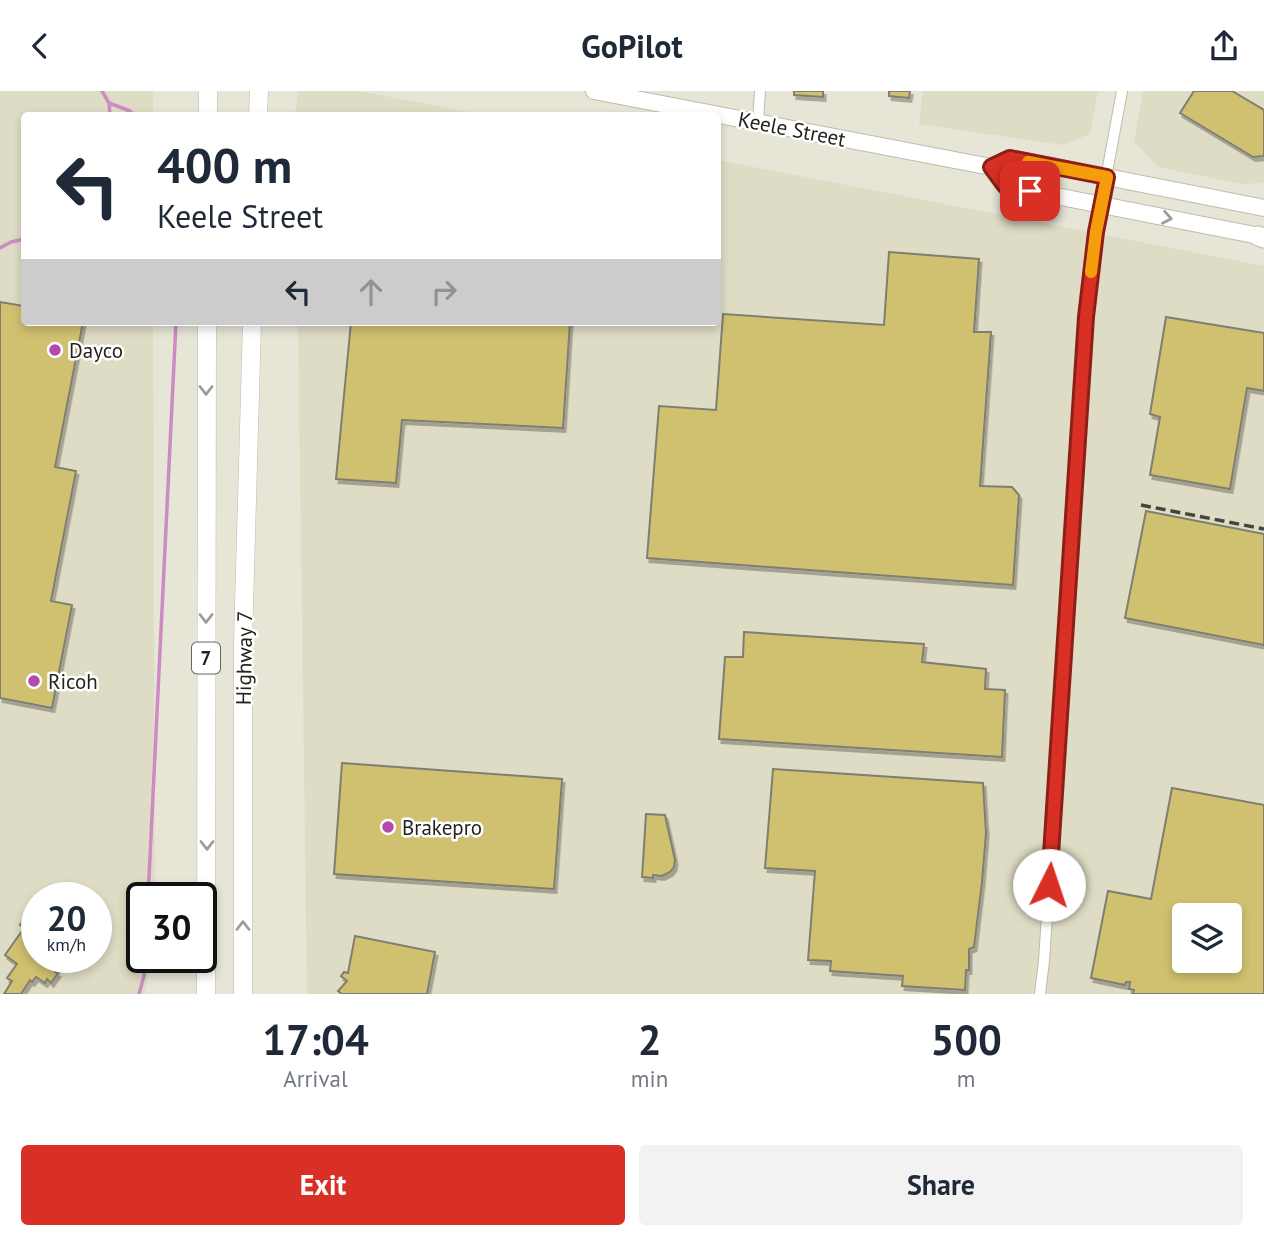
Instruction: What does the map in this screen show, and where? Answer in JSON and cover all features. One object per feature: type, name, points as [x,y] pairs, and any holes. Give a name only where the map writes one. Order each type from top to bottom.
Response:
[{"type":"main road","points":[[208,91],[208,112]]},
{"type":"main road","points":[[258,112],[259,91]]},
{"type":"main road","name":"Keele Street","points":[[594,91],[705,112]]},
{"type":"main road","name":"Keele Street","points":[[721,115],[991,167],[1010,158],[1264,208]]},
{"type":"main road","name":"Keele Street","points":[[991,167],[1005,186],[1262,237]]},
{"type":"main road","name":"Highway 7","points":[[206,326],[206,994]]},
{"type":"main road","name":"Highway 7","points":[[243,994],[243,642],[252,326]]},
{"type":"street","points":[[758,122],[760,91]]},
{"type":"street","points":[[1040,994],[1086,317],[1100,205],[1122,91]]},
{"type":"shaded area","points":[[0,91],[153,91],[153,112],[21,112],[21,326],[153,326],[155,882],[126,882],[126,973],[149,973],[145,994],[0,994]]},
{"type":"shaded area","points":[[298,91],[359,91],[469,112],[295,112]]},
{"type":"shaded area","points":[[923,91],[1098,91],[1090,134],[1063,145],[919,124]]},
{"type":"shaded area","points":[[1143,91],[1264,91],[1264,183],[1242,184],[1158,167],[1134,142]]},
{"type":"shaded area","points":[[721,161],[1264,266],[1264,994],[307,994],[298,326],[721,326]]},
{"type":"building","points":[[794,91],[823,91],[823,97],[794,95]]},
{"type":"building","points":[[889,91],[910,91],[909,98],[889,96]]},
{"type":"building","points":[[1194,91],[1232,91],[1264,110],[1264,156],[1253,157],[1180,113]]},
{"type":"building","points":[[889,252],[979,259],[974,332],[991,332],[980,486],[1012,487],[1019,495],[1013,585],[647,558],[659,406],[716,410],[723,314],[884,325]]},
{"type":"building","points":[[0,302],[21,306],[21,326],[82,326],[55,467],[76,471],[51,601],[72,605],[52,708],[0,698]]},
{"type":"building","points":[[1166,317],[1264,333],[1264,391],[1247,388],[1230,489],[1150,475],[1160,417],[1150,414]]},
{"type":"building","points":[[351,326],[570,326],[563,428],[402,420],[396,483],[336,479]]},
{"type":"building","points":[[1146,511],[1264,534],[1264,645],[1125,618]]},
{"type":"building","points":[[744,632],[924,644],[922,662],[986,669],[985,689],[1005,690],[1002,757],[719,739],[725,657],[743,657]]},
{"type":"building","points":[[342,763],[562,779],[554,889],[334,874]]},
{"type":"building","points":[[773,769],[983,783],[986,833],[982,882],[974,947],[969,949],[965,990],[902,986],[903,976],[830,971],[831,961],[808,960],[815,871],[765,868]]},
{"type":"building","points":[[1172,788],[1264,805],[1264,994],[1133,994],[1134,990],[1129,989],[1130,982],[1125,985],[1091,978],[1108,891],[1151,899]]},
{"type":"building","points":[[646,814],[665,815],[675,860],[670,872],[662,876],[653,875],[653,878],[642,877]]},
{"type":"building","points":[[21,932],[21,973],[58,973],[51,983],[47,979],[45,983],[36,977],[32,982],[30,980],[21,994],[4,994],[12,981],[7,978],[17,964],[5,955]]},
{"type":"building","points":[[355,936],[435,952],[427,994],[342,994],[338,991],[347,981],[341,976],[344,972],[348,973]]},
{"type":"waterway","points":[[102,91],[109,103],[110,112]]},
{"type":"waterway","points":[[109,103],[131,112]]},
{"type":"waterway","points":[[0,248],[21,240]]},
{"type":"waterway","points":[[149,882],[176,326]]},
{"type":"waterway","points":[[139,994],[144,973]]},
{"type":"railway","points":[[1141,505],[1264,529]]},
{"type":"slow traffic","points":[[1028,162],[1107,177],[1100,205],[1091,272]]},
{"type":"place","name":"Dayco","points":[[55,350]]},
{"type":"place","name":"Ricoh","points":[[34,681]]},
{"type":"place","name":"Brakepro","points":[[388,827]]},
{"type":"route","points":[[1030,191],[1005,186],[991,167],[1010,158],[1107,177],[1100,205],[1086,317],[1049,885]]}]
